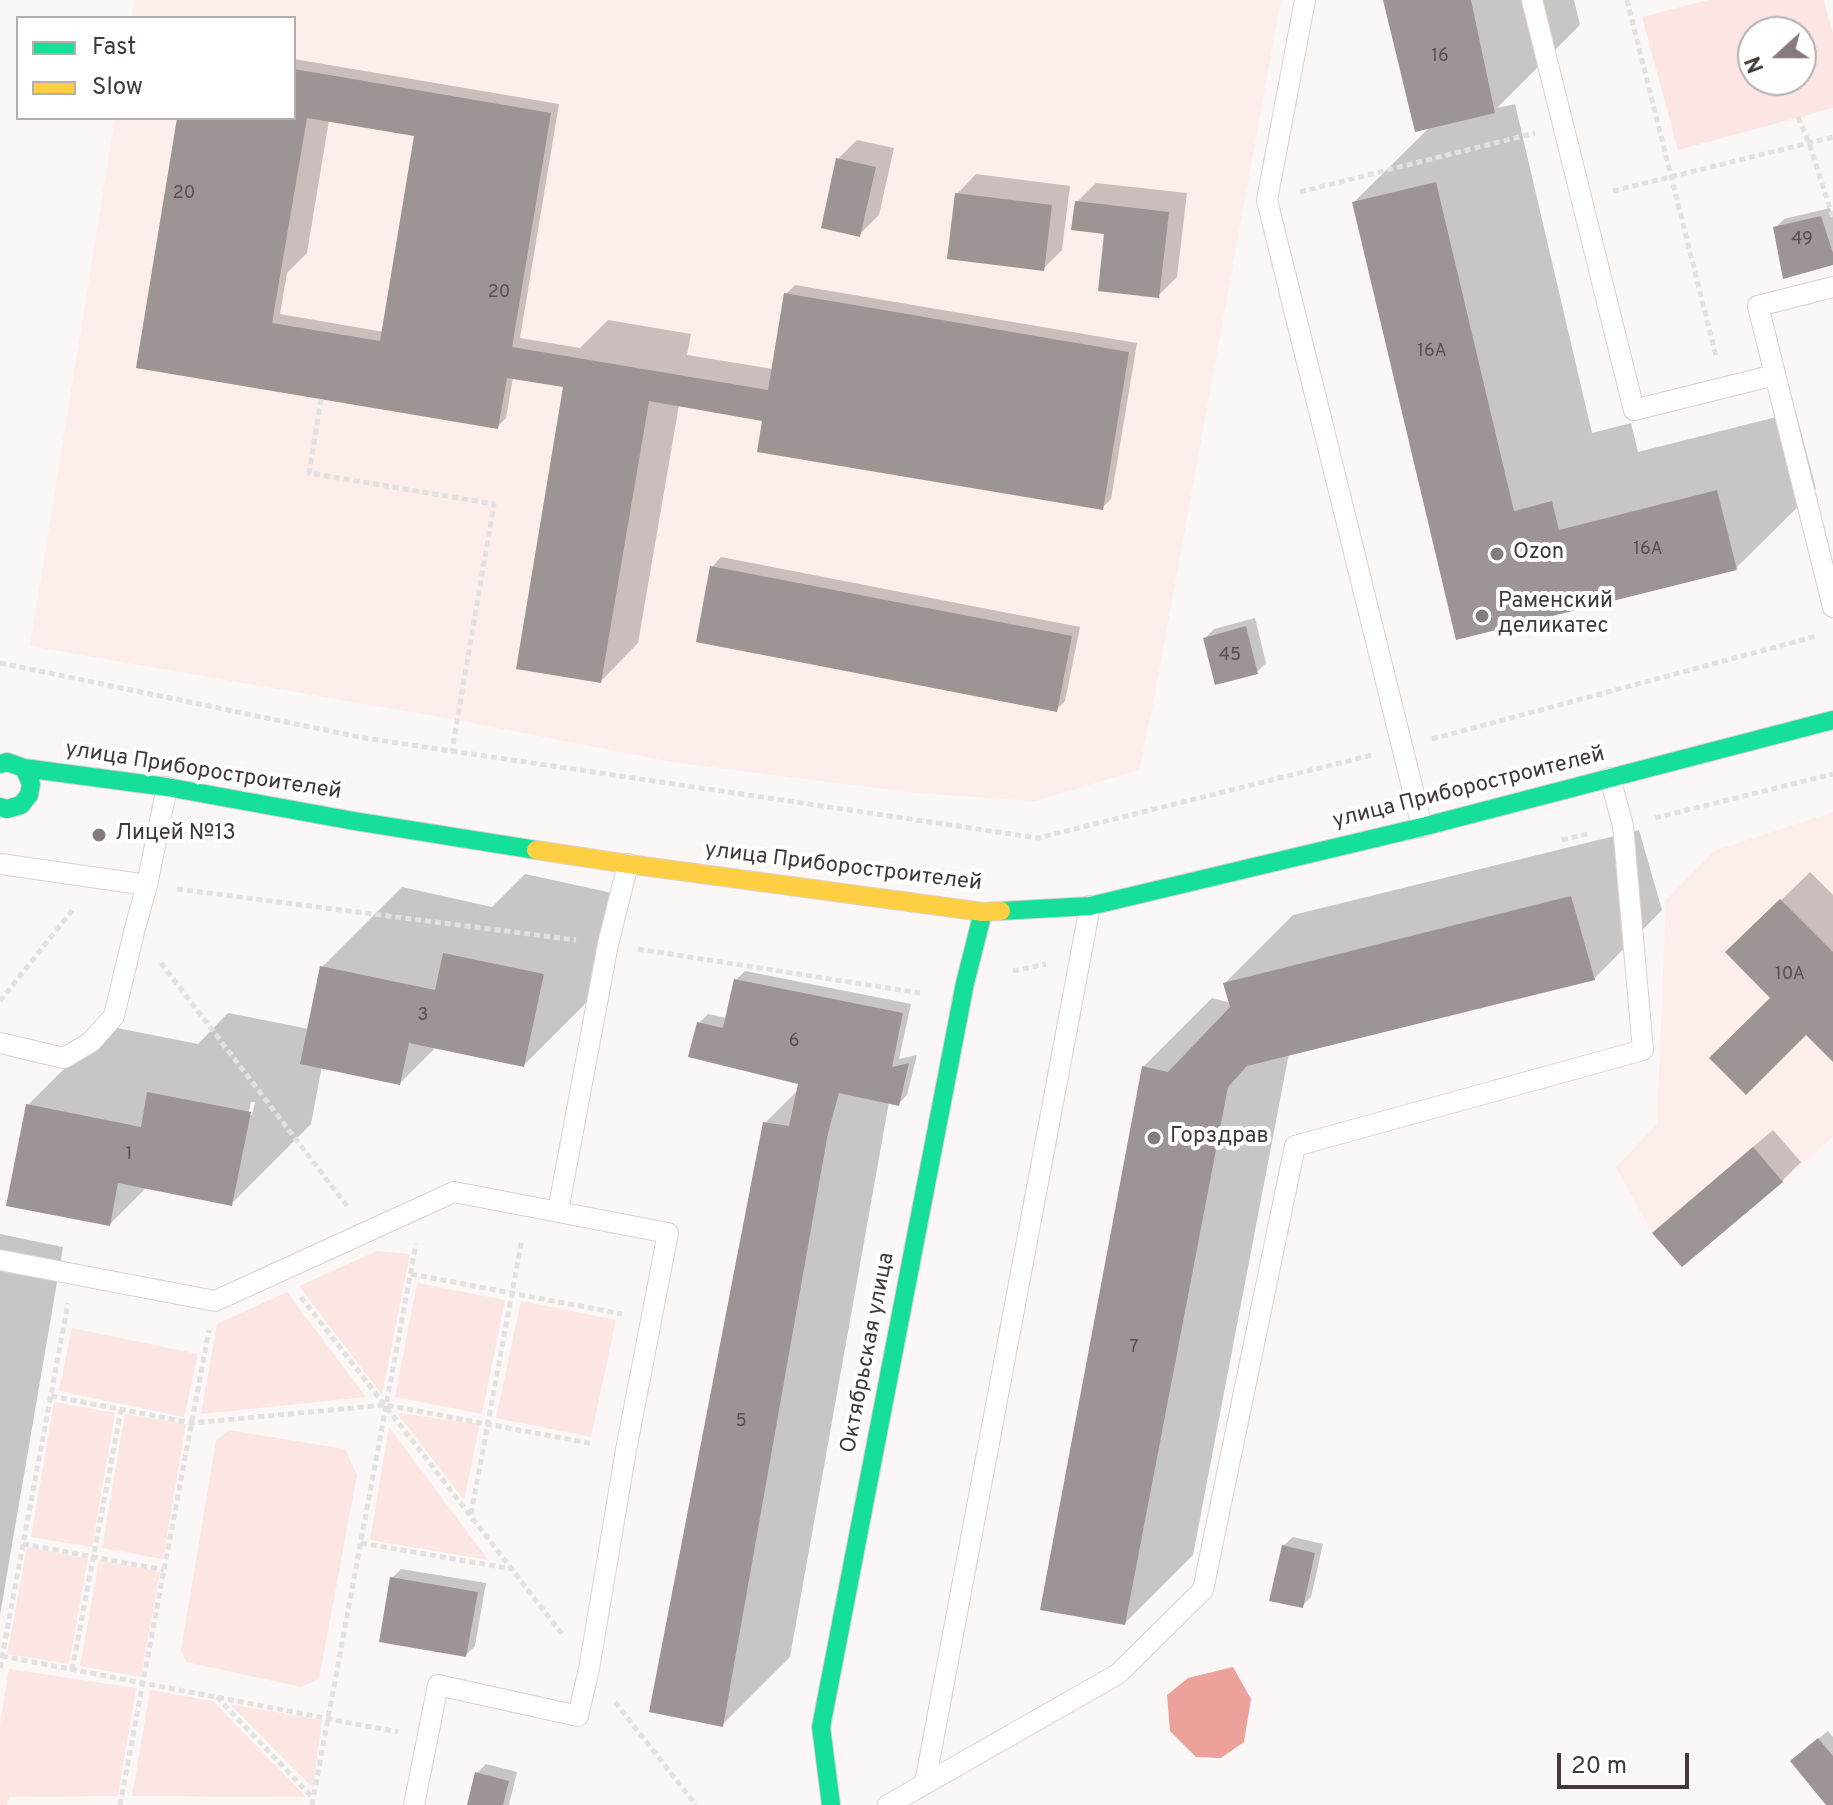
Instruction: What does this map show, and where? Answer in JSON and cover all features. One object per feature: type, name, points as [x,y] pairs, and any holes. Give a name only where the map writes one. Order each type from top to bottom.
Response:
[{"type":"street","name":"улица Приборостроителей","points":[[0,764],[7,762],[24,768],[167,787],[354,821],[628,864],[983,912],[1090,906],[1422,827],[1833,720]]},
{"type":"street","points":[[0,807],[7,809],[21,805],[29,795],[31,784],[24,768]]},
{"type":"street","name":"Октябрьская улица","points":[[831,1805],[821,1727],[965,983],[983,912]]},
{"type":"lane","points":[[1305,0],[1267,200],[1422,827]]},
{"type":"lane","points":[[1532,0],[1634,410],[1775,375]]},
{"type":"lane","points":[[1833,287],[1758,306],[1833,607]]},
{"type":"lane","points":[[888,1805],[1118,1674],[1203,1590],[1295,1146],[1643,1050],[1623,826],[1610,778]]},
{"type":"lane","points":[[0,1043],[64,1058],[91,1042],[114,1016],[147,885],[167,787]]},
{"type":"lane","points":[[0,864],[147,885]]},
{"type":"lane","points":[[558,1211],[608,944],[628,864]]},
{"type":"lane","points":[[925,1783],[1090,906]]},
{"type":"lane","points":[[0,1260],[215,1301],[454,1192],[668,1233],[578,1716],[438,1685],[414,1805]]},
{"type":"path","points":[[1627,0],[1724,388]]},
{"type":"path","points":[[1798,117],[1833,218]]},
{"type":"path","points":[[1267,200],[1563,126]]},
{"type":"path","points":[[1582,199],[1833,137]]},
{"type":"path","points":[[321,399],[309,473],[494,504],[452,751]]},
{"type":"path","points":[[0,663],[364,738],[1038,838],[1403,747],[1818,635]]},
{"type":"path","points":[[1623,826],[1833,774]]},
{"type":"path","points":[[0,1001],[97,878]]},
{"type":"path","points":[[147,885],[608,944],[928,994]]},
{"type":"path","points":[[135,928],[367,1232]]},
{"type":"path","points":[[471,1514],[528,1206]]},
{"type":"path","points":[[312,1805],[423,1207]]},
{"type":"path","points":[[281,1271],[696,1805]]},
{"type":"path","points":[[0,1668],[74,1274]]},
{"type":"path","points":[[411,1274],[651,1320]]},
{"type":"path","points":[[120,1805],[215,1301]]},
{"type":"path","points":[[51,1396],[192,1423],[385,1405],[626,1450]]},
{"type":"path","points":[[72,1670],[121,1410]]},
{"type":"path","points":[[361,1543],[513,1570]]},
{"type":"path","points":[[23,1544],[164,1570]]},
{"type":"path","points":[[2,1656],[427,1738]]},
{"type":"path","points":[[216,1697],[313,1798]]},
{"type":"shaded area","points":[[134,0],[1281,0],[1139,770],[1035,801],[917,793],[672,762],[457,720],[30,646],[115,120],[296,120],[296,16],[132,16]]},
{"type":"shaded area","points":[[1708,0],[1824,0],[1833,33],[1833,108],[1678,150],[1642,17]]},
{"type":"shaded area","points":[[1833,812],[1833,1136],[1682,1267],[1652,1233],[1616,1167],[1657,1124],[1666,900],[1714,851]]},
{"type":"shaded area","points":[[377,1251],[410,1254],[382,1395],[299,1286]]},
{"type":"shaded area","points":[[417,1283],[505,1300],[482,1414],[395,1397]]},
{"type":"shaded area","points":[[287,1292],[366,1397],[201,1414],[217,1324]]},
{"type":"shaded area","points":[[521,1301],[616,1320],[591,1437],[496,1418]]},
{"type":"shaded area","points":[[72,1328],[198,1354],[184,1417],[59,1391]]},
{"type":"shaded area","points":[[54,1402],[115,1413],[92,1547],[31,1537]]},
{"type":"shaded area","points":[[397,1413],[480,1424],[464,1500]]},
{"type":"shaded area","points":[[125,1414],[186,1424],[163,1559],[102,1548]]},
{"type":"shaded area","points":[[389,1427],[488,1560],[370,1540]]},
{"type":"shaded area","points":[[229,1430],[345,1449],[357,1475],[319,1679],[301,1687],[186,1662],[181,1650],[216,1441]]},
{"type":"shaded area","points":[[27,1547],[88,1559],[69,1664],[7,1654]]},
{"type":"shaded area","points":[[99,1560],[160,1572],[141,1677],[80,1666]]},
{"type":"shaded area","points":[[1233,1667],[1251,1699],[1244,1742],[1221,1758],[1196,1757],[1170,1731],[1167,1695],[1188,1678]]},
{"type":"shaded area","points":[[9,1669],[136,1688],[118,1796],[9,1797],[7,1805],[0,1805],[0,1724]]},
{"type":"shaded area","points":[[150,1690],[213,1701],[306,1797],[132,1796]]},
{"type":"shaded area","points":[[230,1704],[322,1720],[313,1788]]},
{"type":"building","points":[[1383,0],[1471,0],[1495,113],[1415,132]]},
{"type":"building","points":[[296,69],[551,113],[512,347],[768,390],[784,293],[1129,352],[1103,510],[757,452],[762,421],[649,401],[601,683],[516,669],[563,387],[507,378],[498,429],[136,368],[177,120],[296,120]],"holes":[[[307,118],[414,136],[380,341],[272,323]]]},
{"type":"building","points":[[836,158],[876,167],[860,237],[821,228]]},
{"type":"building","points":[[1436,182],[1514,511],[1552,501],[1559,530],[1717,490],[1737,570],[1456,640],[1352,202]]},
{"type":"building","points":[[955,193],[1052,205],[1044,271],[947,259]]},
{"type":"building","points":[[1075,201],[1169,212],[1159,298],[1098,291],[1104,234],[1071,230]]},
{"type":"building","points":[[1821,216],[1833,253],[1833,265],[1783,279],[1773,227]]},
{"type":"building","points":[[710,566],[1072,636],[1057,712],[696,642]]},
{"type":"building","points":[[1246,626],[1258,674],[1215,685],[1203,638]]},
{"type":"building","points":[[1571,896],[1595,980],[1247,1066],[1228,1087],[1125,1625],[1040,1610],[1142,1066],[1168,1072],[1230,1007],[1223,983]]},
{"type":"building","points":[[1780,899],[1833,952],[1833,1062],[1806,1035],[1746,1095],[1709,1058],[1770,998],[1725,952]]},
{"type":"building","points":[[443,953],[544,974],[524,1067],[409,1043],[400,1085],[300,1064],[320,966],[435,990]]},
{"type":"building","points":[[734,979],[903,1013],[892,1067],[909,1063],[899,1106],[839,1093],[828,1133],[723,1727],[649,1712],[763,1122],[789,1126],[798,1084],[688,1057],[697,1022],[723,1028]]},
{"type":"building","points":[[147,1092],[251,1112],[232,1206],[118,1183],[110,1226],[6,1206],[26,1104],[141,1127]]},
{"type":"building","points":[[1753,1147],[1783,1182],[1682,1267],[1652,1233]]},
{"type":"building","points":[[1282,1545],[1315,1553],[1303,1608],[1269,1601]]},
{"type":"building","points":[[390,1577],[478,1592],[466,1657],[379,1642]]},
{"type":"building","points":[[1818,1738],[1833,1756],[1833,1805],[1826,1805],[1790,1761]]},
{"type":"building","points":[[475,1772],[509,1781],[503,1805],[467,1805]]},
{"type":"traffic: fast","points":[[1001,911],[1090,906],[1422,827],[1833,720]]},
{"type":"traffic: fast","points":[[0,764],[7,762],[24,768],[167,787],[536,850]]},
{"type":"traffic: fast","points":[[0,807],[7,809],[21,805],[29,795],[31,784],[24,768]]},
{"type":"traffic: fast","points":[[831,1805],[821,1727],[965,983],[983,912]]},
{"type":"traffic: slow","points":[[536,850],[983,912],[1001,911]]},
{"type":"place","name":"Ozon","points":[[1497,554]]},
{"type":"place","name":"Раменский деликатес","points":[[1482,616]]},
{"type":"place","name":"Лицей №13","points":[[99,835]]},
{"type":"place","name":"Горздрав","points":[[1154,1138]]}]
